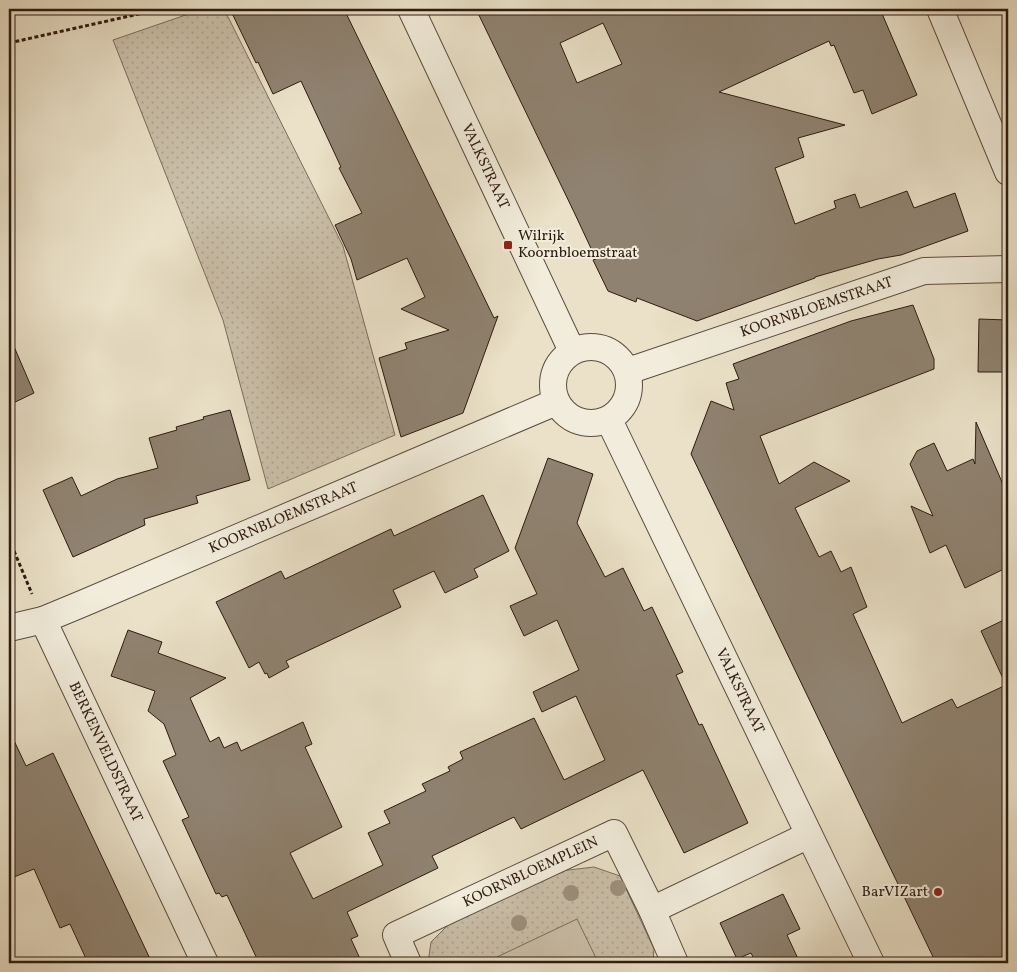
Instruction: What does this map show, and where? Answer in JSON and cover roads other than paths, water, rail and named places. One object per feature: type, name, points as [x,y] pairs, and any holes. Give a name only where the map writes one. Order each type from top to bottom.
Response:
[{"type":"street","name":"VALKSTRAAT","points":[[411,9],[572,351]]},
{"type":"street","points":[[940,9],[1008,172]]},
{"type":"street","name":"KOORNBLOEMSTRAAT","points":[[628,371],[924,270],[1008,269]]},
{"type":"street","points":[[596,346],[616,354],[628,371],[630,390],[623,408],[609,420],[589,424],[569,417],[556,402],[552,381],[559,362],[572,351],[596,346]]},
{"type":"street","name":"KOORNBLOEMSTRAAT","points":[[9,628],[43,620],[556,402]]},
{"type":"street","name":"VALKSTRAAT","points":[[609,420],[871,963]]},
{"type":"street","name":"BERKENVELDSTRAAT","points":[[43,620],[205,963]]},
{"type":"street","name":"KOORNBLOEMPLEIN","points":[[408,963],[396,934],[614,833],[652,910],[675,963]]},
{"type":"street","points":[[652,910],[809,835]]},
{"type":"place","name":"Wilrijk Koornbloemstraat","points":[[508,245]]},
{"type":"place","name":"BarVIZart","points":[[938,892]]}]
